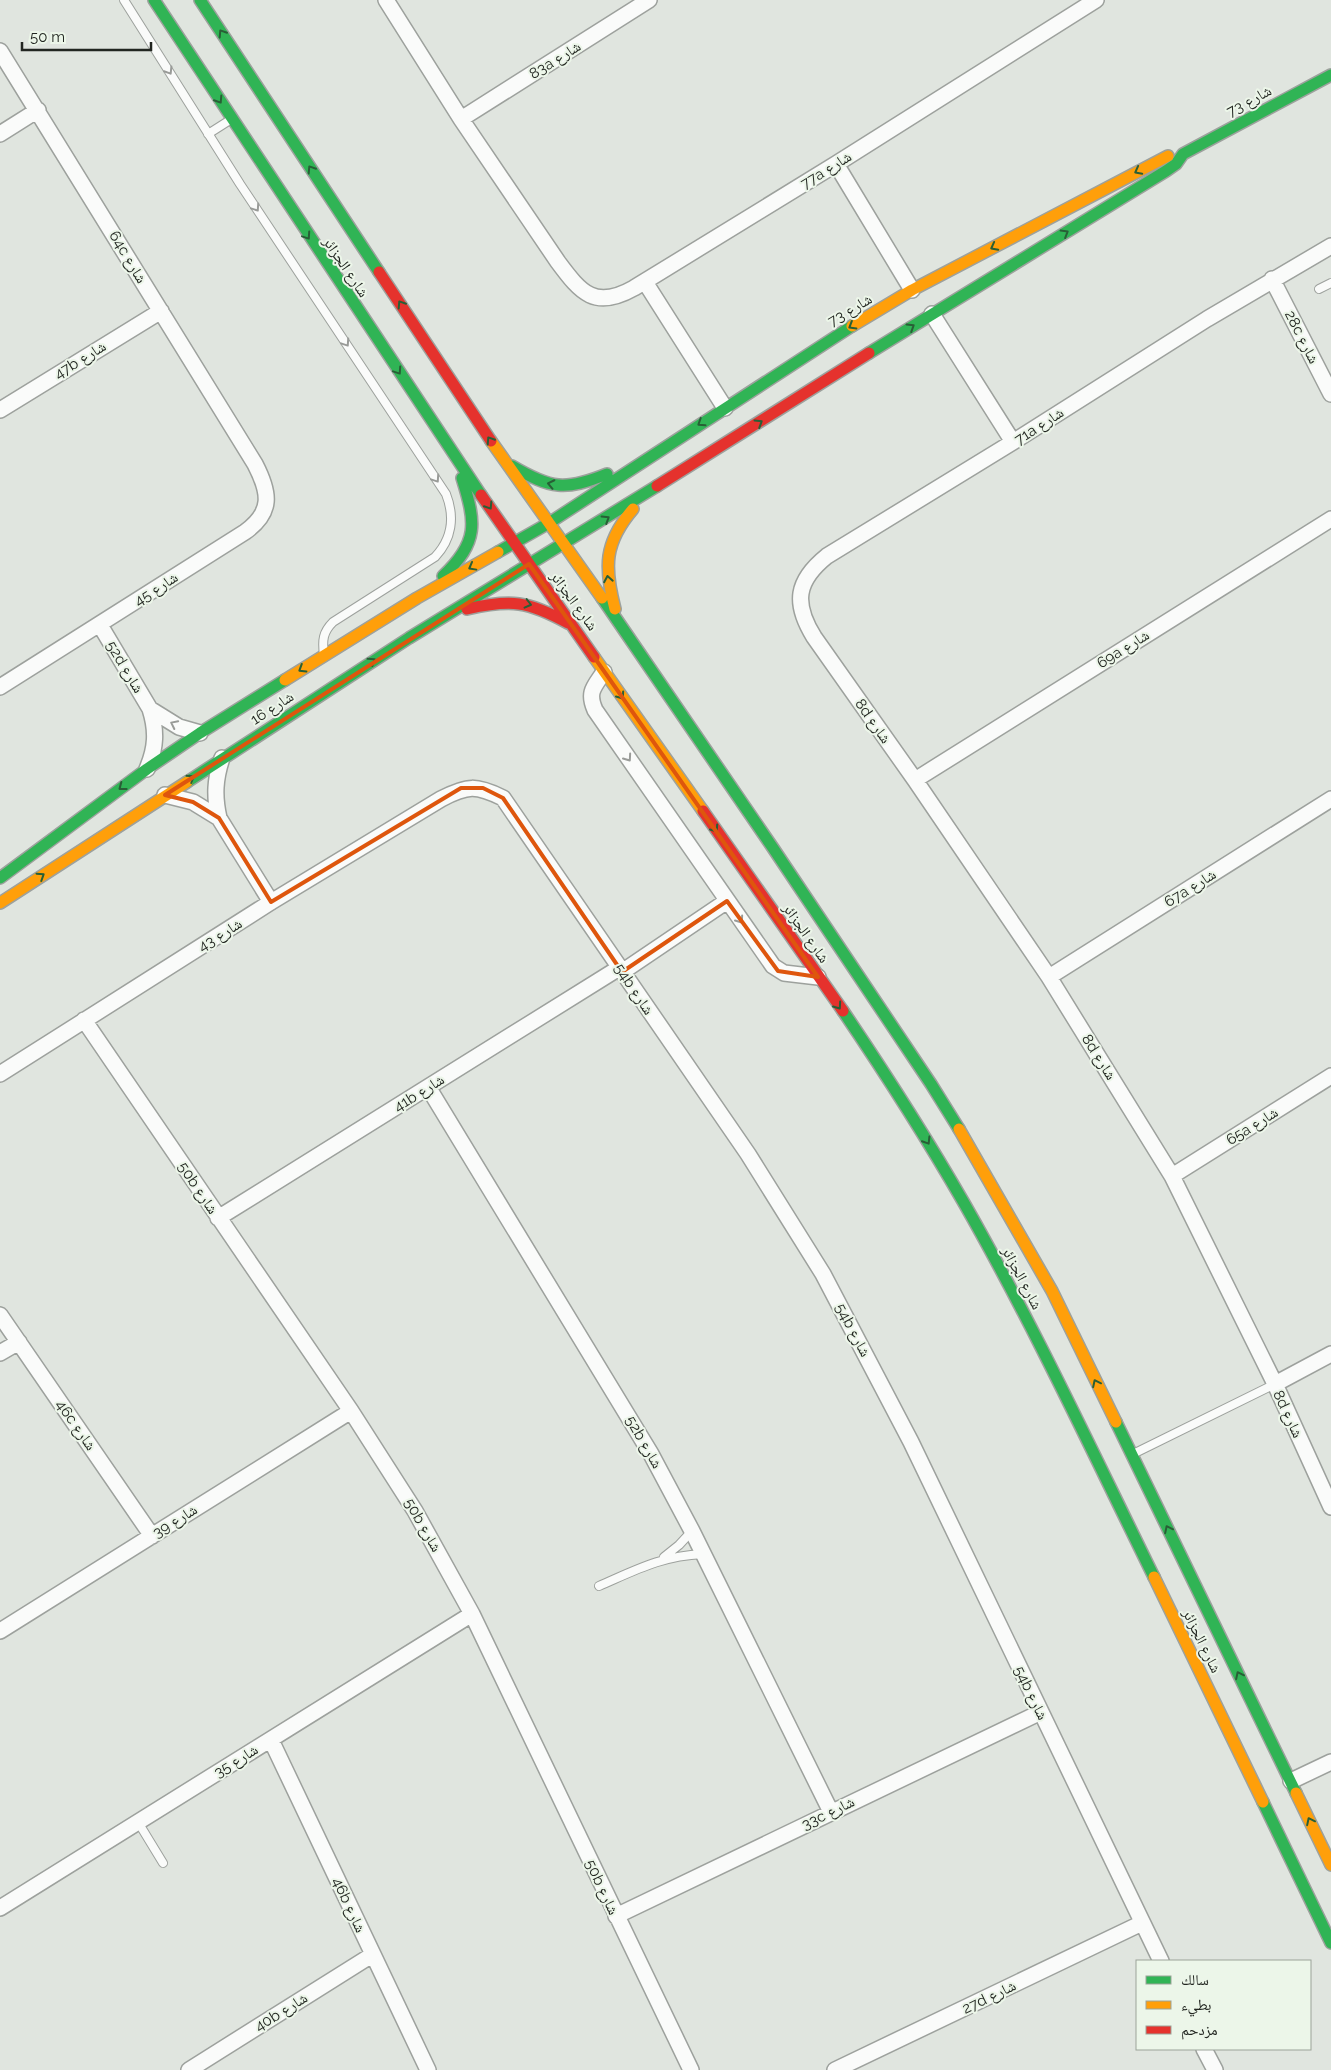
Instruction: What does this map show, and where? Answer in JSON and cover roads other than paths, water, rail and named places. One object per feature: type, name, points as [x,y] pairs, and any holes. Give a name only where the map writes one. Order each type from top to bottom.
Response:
[{"type":"main road","name":"شارع الجزائر","points":[[154,0],[514,544],[575,627],[604,672],[818,977],[906,1106],[942,1165],[1010,1286],[1196,1662],[1331,1943]]},
{"type":"main road","name":"شارع الجزائر","points":[[200,0],[504,461],[565,544],[774,848],[931,1084],[972,1150],[1052,1291],[1331,1865]]},
{"type":"main road","name":"شارع 73","points":[[549,523],[828,341],[912,290],[1160,159],[1171,155],[1183,154],[1331,75]]},
{"type":"main road","name":"شارع 73","points":[[565,544],[932,314],[1166,171],[1176,164],[1183,154]]},
{"type":"main road","points":[[417,598],[458,562],[471,538],[472,511],[454,454]]},
{"type":"main road","points":[[504,461],[537,481],[565,487],[585,483],[646,458]]},
{"type":"main road","points":[[620,626],[607,577],[606,562],[609,548],[620,523],[652,490]]},
{"type":"main road","name":"شارع 16","points":[[0,878],[147,769],[200,733],[417,598],[549,523]]},
{"type":"main road","name":"شارع 16","points":[[0,903],[446,615],[565,544]]},
{"type":"main road","points":[[446,615],[500,602],[515,601],[539,607],[575,627]]},
{"type":"street","name":"77a شارع","points":[[386,0],[461,119],[558,262],[572,281],[585,293],[601,299],[619,297],[645,282],[1096,0]]},
{"type":"street","name":"83a شارع","points":[[461,119],[648,0]]},
{"type":"street","name":"64c شارع","points":[[0,51],[255,464]]},
{"type":"street","points":[[0,134],[38,110]]},
{"type":"street","points":[[836,164],[912,290]]},
{"type":"street","name":"71a شارع","points":[[814,637],[804,621],[800,603],[802,584],[812,568],[827,556],[1013,442],[1142,359],[1272,279],[1331,246]]},
{"type":"street","name":"28c شارع","points":[[1272,279],[1331,394]]},
{"type":"street","points":[[645,282],[725,408]]},
{"type":"street","name":"47b شارع","points":[[0,410],[161,310]]},
{"type":"street","points":[[932,314],[1013,442]]},
{"type":"street","name":"شارع 45","points":[[0,687],[100,625],[257,523],[265,510],[267,495],[264,480],[255,464]]},
{"type":"street","name":"69a شارع","points":[[915,780],[1331,519]]},
{"type":"street","name":"52d شارع","points":[[100,625],[150,709],[154,721],[155,739],[152,757],[147,769]]},
{"type":"street","name":"8d شارع","points":[[814,637],[915,780],[1049,977],[1172,1176],[1275,1384],[1331,1507]]},
{"type":"street","points":[[604,672],[591,692],[590,700],[595,710],[772,966],[778,971],[818,977]]},
{"type":"street","name":"52d شارع","points":[[150,709],[173,724],[200,733]]},
{"type":"street","points":[[222,758],[215,788],[219,818],[271,902]]},
{"type":"street","name":"54b شارع","points":[[442,799],[461,788],[483,788],[503,798],[748,1154],[823,1274],[911,1442],[1160,1960]]},
{"type":"street","points":[[165,795],[193,802],[219,818]]},
{"type":"street","name":"شارع 43","points":[[0,1074],[271,902],[442,799]]},
{"type":"street","name":"67a شارع","points":[[1049,977],[1331,799]]},
{"type":"street","name":"41b شارع","points":[[218,1218],[428,1087],[621,970],[727,901]]},
{"type":"street","name":"50b شارع","points":[[84,1020],[351,1411],[415,1511],[472,1614],[690,2070]]},
{"type":"street","name":"65a شارع","points":[[1172,1176],[1331,1076]]},
{"type":"street","name":"52b شارع","points":[[428,1087],[612,1386],[651,1454],[692,1531],[831,1812]]},
{"type":"street","name":"46c شارع","points":[[0,1315],[152,1536]]},
{"type":"street","points":[[0,1354],[19,1342]]},
{"type":"street","points":[[1275,1384],[1331,1354]]},
{"type":"street","name":"شارع 39","points":[[0,1631],[351,1411]]},
{"type":"street","name":"شارع 35","points":[[0,1908],[472,1614]]},
{"type":"street","name":"33c شارع","points":[[616,1916],[1040,1712]]},
{"type":"street","name":"46b شارع","points":[[271,1740],[428,2070]]},
{"type":"street","points":[[1290,1781],[1331,1762]]},
{"type":"street","name":"27d شارع","points":[[835,2070],[1142,1923]]},
{"type":"street","name":"40b شارع","points":[[189,2070],[372,1955]]},
{"type":"street","points":[[1205,2050],[1215,2070]]},
{"type":"lane","points":[[124,0],[208,134],[446,494],[451,506],[451,526],[443,549],[435,557],[333,622],[323,634],[324,656]]},
{"type":"lane","points":[[208,134],[231,119]]},
{"type":"lane","points":[[1319,289],[1331,283]]},
{"type":"lane","points":[[1132,1455],[1275,1384]]},
{"type":"lane","points":[[659,1560],[679,1545],[692,1531]]},
{"type":"lane","points":[[599,1586],[659,1560],[682,1555],[703,1554]]},
{"type":"lane","points":[[138,1822],[163,1863]]}]
